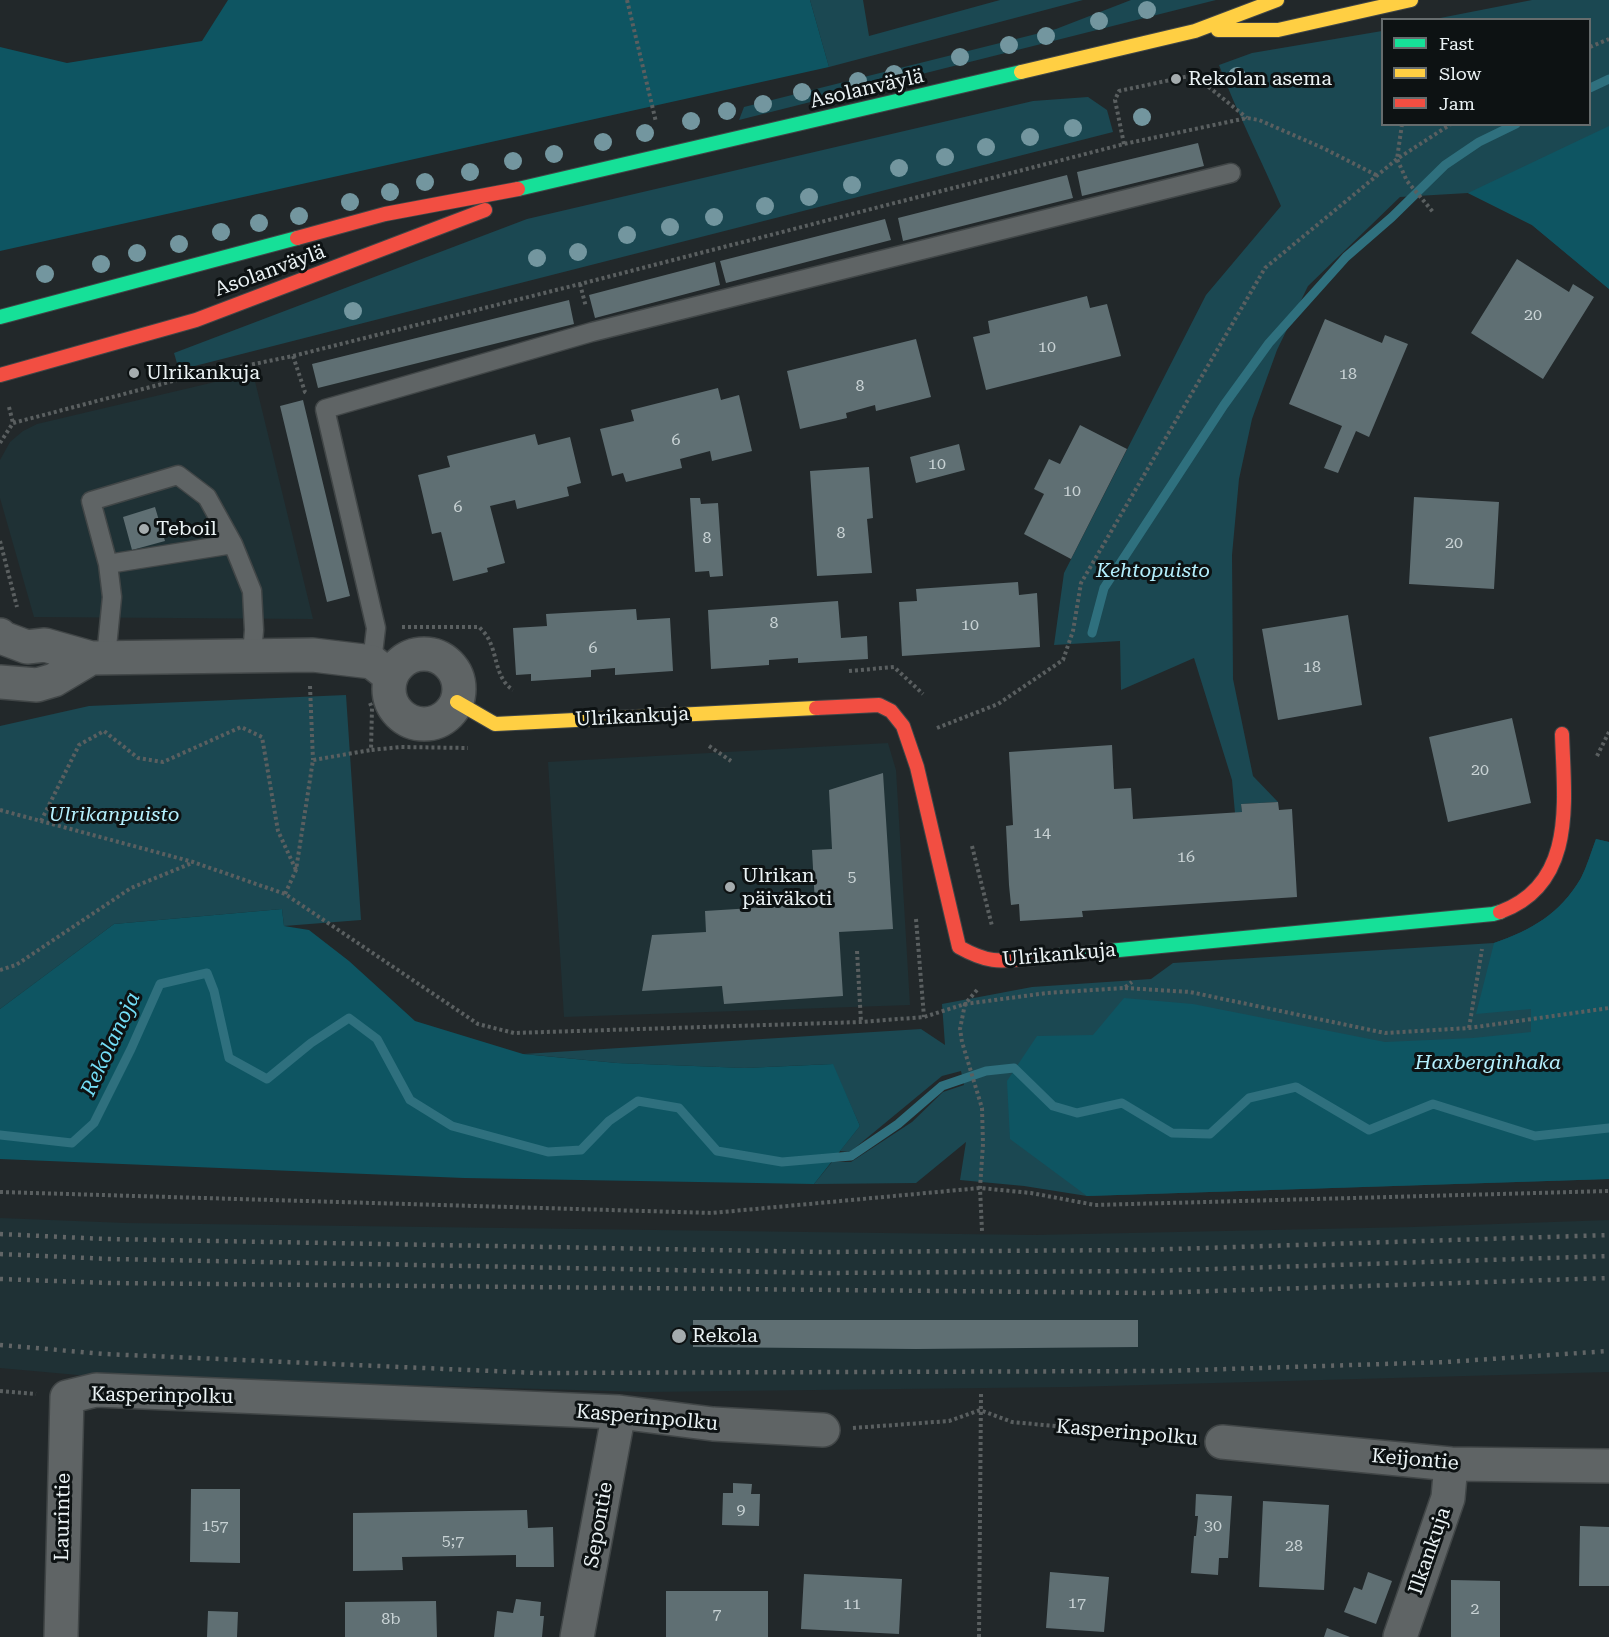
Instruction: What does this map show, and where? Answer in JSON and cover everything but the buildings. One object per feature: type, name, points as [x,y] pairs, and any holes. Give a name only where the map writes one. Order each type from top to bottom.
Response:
[{"type":"main road","name":"Asolanväylä","points":[[0,317],[385,214],[548,184],[1195,31],[1277,0]]},
{"type":"main road","name":"Asolanväylä","points":[[1195,31],[1278,30],[1411,0]]},
{"type":"main road","name":"Asolanväylä","points":[[0,375],[196,320],[420,236],[548,184]]},
{"type":"main road","name":"Ulrikankuja","points":[[457,702],[495,724],[879,705],[886,707],[895,714],[903,726],[917,767],[959,947],[973,955],[995,962],[1492,914],[1508,909],[1537,891],[1551,871],[1560,844],[1564,816],[1562,734]]},
{"type":"street","points":[[9,624],[3,638],[27,647],[45,645],[98,658],[313,655],[382,670],[397,667],[415,655],[426,654],[437,656],[454,670],[458,680],[457,702],[451,712],[442,719],[430,723],[408,720],[394,706],[382,670]]},
{"type":"street","points":[[0,682],[37,685],[54,680],[98,658]]},
{"type":"street","name":"Kasperinpolku","points":[[67,1397],[96,1390],[619,1412],[713,1424],[823,1430]]},
{"type":"street","name":"Laurintie","points":[[61,1637],[67,1397]]},
{"type":"street","name":"Sepontie","points":[[577,1637],[584,1610],[619,1412]]},
{"type":"street","name":"Keijontie","points":[[1222,1442],[1451,1464],[1609,1466]]},
{"type":"street","name":"Ilkankuja","points":[[1400,1637],[1448,1498],[1451,1464]]},
{"type":"lane","points":[[382,670],[376,628],[325,409],[592,332],[1232,173]]},
{"type":"lane","points":[[98,658],[112,597],[108,564],[91,501],[178,475],[207,497],[233,544],[252,591],[254,630],[252,655]]},
{"type":"lane","points":[[108,564],[233,544]]},
{"type":"path","points":[[627,0],[656,122]]},
{"type":"path","points":[[1591,47],[1609,39]]},
{"type":"path","points":[[1124,144],[1115,100],[1119,90],[1194,75],[1247,118]]},
{"type":"path","points":[[0,443],[13,423],[181,379],[293,356],[1124,144],[1247,118],[1259,120],[1302,139],[1378,176]]},
{"type":"path","points":[[1402,126],[1397,159],[1407,181],[1432,212]]},
{"type":"path","points":[[936,717],[942,727],[999,704],[1063,660],[1073,631],[1081,583],[1265,268],[1397,159],[1448,126]]},
{"type":"path","points":[[293,356],[305,392],[325,409]]},
{"type":"path","points":[[0,541],[9,624]]},
{"type":"path","points":[[376,628],[479,627],[488,638],[498,671],[504,682],[511,689],[522,693]]},
{"type":"path","points":[[848,671],[894,667],[920,690],[926,699]]},
{"type":"path","points":[[285,894],[296,870],[313,760],[310,686]]},
{"type":"path","points":[[40,821],[79,745],[104,731],[138,758],[163,762],[241,727],[262,737],[278,831],[296,870]]},
{"type":"path","points":[[313,760],[371,750]]},
{"type":"path","points":[[0,810],[193,862],[285,894],[478,1024],[514,1033],[861,1022],[924,1017]]},
{"type":"path","points":[[0,970],[16,965],[131,888],[193,862]]},
{"type":"path","points":[[1469,1028],[1483,945]]},
{"type":"path","points":[[857,951],[861,1022]]},
{"type":"path","points":[[1124,988],[1190,992],[1385,1033],[1469,1028],[1609,1008]]},
{"type":"path","points":[[965,1004],[960,1029],[962,1042],[982,1108],[983,1144],[980,1188],[982,1231]]},
{"type":"path","points":[[0,1192],[712,1213],[980,1188],[1031,1193],[1095,1205],[1609,1191]]},
{"type":"path","points":[[979,1637],[981,1394]]},
{"type":"path","points":[[823,1430],[949,1421],[980,1410]]},
{"type":"path","name":"Kasperinpolku","points":[[980,1410],[1012,1422],[1222,1442]]},
{"type":"shaded area","points":[[253,373],[313,619],[34,617],[0,498],[0,460],[10,442],[23,431],[37,424]]},
{"type":"shaded area","name":"Ulrikan päiväkoti","points":[[888,743],[896,770],[910,1005],[564,1017],[548,762]]},
{"type":"shaded area","points":[[0,1218],[126,1223],[1035,1235],[1413,1227],[1609,1220],[1609,1372],[1072,1387],[644,1392],[89,1376],[0,1368]]},
{"type":"green space","points":[[228,0],[810,0],[829,67],[0,251],[0,47],[67,63],[202,41]]},
{"type":"green space","points":[[810,0],[863,0],[869,36],[1000,0],[1083,0],[829,67]]},
{"type":"green space","points":[[1131,0],[1216,0],[739,120],[744,107],[1056,29]]},
{"type":"green space","name":"Kehtopuisto","points":[[1532,0],[1609,0],[1609,289],[1532,225],[1468,193],[1400,197],[1308,286],[1277,350],[1252,419],[1239,479],[1232,555],[1233,679],[1253,776],[1278,802],[1241,804],[1242,812],[1235,813],[1232,780],[1194,658],[1121,690],[1120,641],[1054,645],[1064,573],[1206,295],[1281,206],[1219,65],[1252,53],[1381,31],[1381,126],[1591,126],[1591,18],[1440,18]]},
{"type":"green space","points":[[1088,97],[1107,110],[1113,132],[179,370],[174,353],[527,219],[1033,101]]},
{"type":"green space","points":[[1609,126],[1609,289],[1532,225],[1468,193]]},
{"type":"green space","name":"Ulrikanpuisto","points":[[346,695],[361,920],[284,926],[282,909],[114,924],[0,1009],[0,726],[89,706]]},
{"type":"green space","name":"Haxberginhaka","points":[[1596,839],[1609,842],[1609,1179],[1087,1196],[1024,1186],[960,1180],[966,1142],[916,1183],[814,1184],[832,1162],[851,1162],[912,1122],[943,1092],[964,1085],[961,1071],[942,1076],[850,1152],[840,1151],[860,1126],[832,1064],[745,1068],[617,1063],[524,1054],[921,1029],[945,1045],[942,1004],[1032,987],[1151,979],[1173,963],[1494,943],[1544,919],[1564,902],[1581,878]]},
{"type":"green space","name":"Haxberginhaka","points":[[1596,839],[1609,842],[1609,1179],[1087,1196],[1010,1139],[1007,1081],[1037,1036],[1093,1035],[1124,998],[1193,1004],[1385,1042],[1473,1038],[1531,1032],[1531,1009],[1476,1014],[1494,943],[1544,919],[1564,902],[1581,878]]},
{"type":"green space","points":[[282,909],[284,926],[309,930],[349,961],[415,1021],[523,1054],[617,1063],[745,1068],[833,1064],[860,1126],[814,1184],[464,1178],[0,1159],[0,1009],[114,924]]},
{"type":"waterway","points":[[1591,88],[1609,79]]},
{"type":"waterway","points":[[1092,633],[1104,588],[1224,405],[1269,343],[1346,257],[1392,217],[1445,165],[1479,142],[1512,126]]},
{"type":"waterway","name":"Rekolanoja","points":[[0,1135],[72,1143],[94,1123],[160,984],[207,973],[214,991],[229,1058],[267,1079],[311,1043],[349,1018],[377,1039],[410,1100],[452,1126],[548,1152],[581,1150],[609,1121],[638,1101],[679,1108],[717,1151],[782,1162],[851,1156],[898,1124],[942,1086],[986,1071],[1014,1068],[1053,1106],[1077,1113],[1122,1103],[1172,1133],[1210,1134],[1249,1098],[1296,1087],[1369,1130],[1433,1104],[1535,1136],[1609,1128]]},
{"type":"railway","points":[[0,1234],[105,1239],[823,1252],[1142,1250],[1609,1235]]},
{"type":"railway","points":[[0,1254],[110,1259],[823,1273],[1152,1271],[1609,1256]]},
{"type":"railway","points":[[0,1279],[110,1283],[1151,1293],[1609,1278]]},
{"type":"railway","points":[[0,1345],[105,1354],[537,1373],[1166,1371],[1446,1362],[1609,1351]]},
{"type":"traffic: fast","points":[[518,189],[1021,72]]},
{"type":"traffic: fast","points":[[0,317],[297,238]]},
{"type":"traffic: fast","points":[[1036,958],[1500,912]]},
{"type":"traffic: slow","points":[[1021,72],[1195,31],[1277,0]]},
{"type":"traffic: slow","points":[[1218,30],[1278,30],[1411,0]]},
{"type":"traffic: slow","points":[[457,702],[495,724],[816,708]]},
{"type":"traffic: jam","points":[[297,238],[385,214],[518,189]]},
{"type":"traffic: jam","points":[[0,375],[196,320],[485,210]]},
{"type":"traffic: jam","points":[[816,708],[879,705],[891,711],[903,726],[917,767],[959,947],[988,959],[1036,958]]},
{"type":"traffic: jam","points":[[1500,912],[1525,899],[1542,882],[1554,861],[1561,837],[1564,812],[1562,734]]},
{"type":"place","name":"Rekolan asema","points":[[1176,79]]},
{"type":"place","name":"Ulrikankuja","points":[[134,373]]},
{"type":"place","name":"Teboil","points":[[144,529]]},
{"type":"place","name":"Ulrikan päiväkoti","points":[[730,887]]},
{"type":"place","name":"Rekola","points":[[679,1336]]}]
